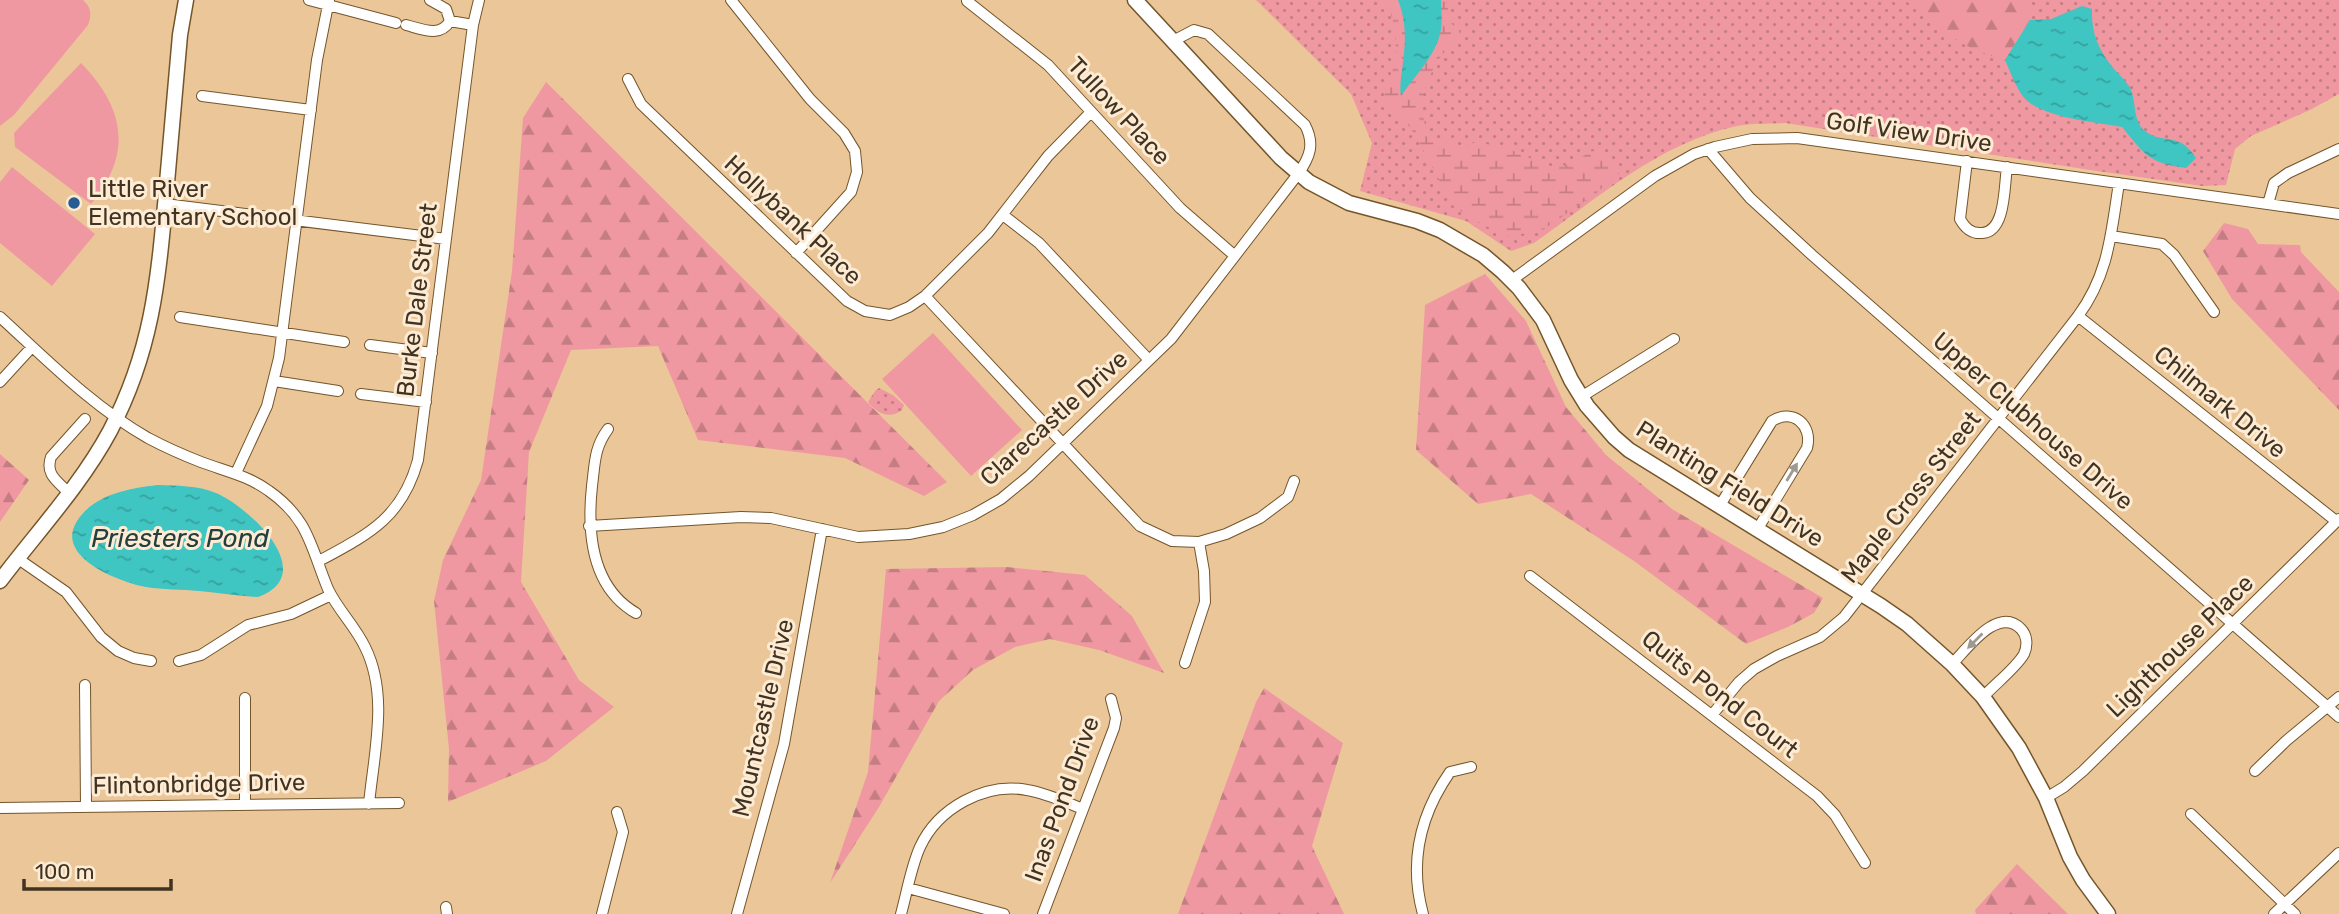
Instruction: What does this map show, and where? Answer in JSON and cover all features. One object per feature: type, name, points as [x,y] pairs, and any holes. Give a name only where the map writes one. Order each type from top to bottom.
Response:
[{"type":"street","points":[[0,581],[92,460],[117,418],[136,374],[153,316],[158,286],[180,35],[186,0]]},
{"type":"street","points":[[309,0],[329,2],[436,32],[446,27],[450,21]]},
{"type":"street","points":[[430,0],[446,9],[450,21]]},
{"type":"street","name":"Burke Dale Street","points":[[319,561],[376,528],[398,506],[410,485],[418,460],[473,25],[479,0]]},
{"type":"street","points":[[731,0],[810,99],[844,134],[855,152],[857,172],[851,192],[796,253]]},
{"type":"street","name":"Planting Field Drive","points":[[1135,0],[1298,174],[1349,204],[1417,221],[1440,230],[1483,254],[1512,281],[1543,320],[1581,397],[1600,422],[1629,450],[1907,624],[1952,664],[1983,697],[2019,748],[2046,798],[2070,857],[2108,914]]},
{"type":"street","name":"Tullow Place","points":[[967,1],[1048,65],[1180,208],[1235,256]]},
{"type":"street","points":[[236,473],[257,431],[274,381],[283,334],[317,60],[329,2]]},
{"type":"street","points":[[450,21],[473,25]]},
{"type":"street","name":"Clarecastle Drive","points":[[589,526],[741,517],[771,518],[858,537],[909,534],[943,527],[973,515],[1001,499],[1029,476],[1171,339],[1298,174],[1311,151],[1310,133],[1301,121],[1208,34],[1194,30],[1173,41]]},
{"type":"street","name":"Hollybank Place","points":[[628,79],[641,104],[847,300],[865,312],[890,314],[899,312],[925,296],[977,246],[1048,156],[1090,113]]},
{"type":"street","points":[[202,96],[311,110]]},
{"type":"street","name":"Golf View Drive","points":[[1512,281],[1671,166],[1707,149],[1752,139],[1797,138],[2339,214]]},
{"type":"street","name":"Upper Clubhouse Drive","points":[[1707,149],[1750,198],[2339,717]]},
{"type":"street","points":[[2267,204],[2274,183],[2287,173],[2339,149]]},
{"type":"street","points":[[1967,161],[1960,219],[1968,229],[1980,234],[1992,230],[2000,220],[2007,167]]},
{"type":"street","name":"Maple Cross Street","points":[[1712,715],[1739,682],[1754,669],[1820,637],[1844,617],[2078,316],[2099,282],[2105,266],[2119,183]]},
{"type":"street","points":[[165,204],[446,239]]},
{"type":"street","points":[[1003,215],[1039,243],[1149,360]]},
{"type":"street","points":[[2111,236],[2162,244],[2174,256],[2214,312]]},
{"type":"street","points":[[925,296],[1140,526],[1172,541],[1199,542],[1226,534],[1260,518],[1288,497],[1294,481]]},
{"type":"street","name":"Chilmark Drive","points":[[2078,316],[2338,520]]},
{"type":"street","points":[[0,317],[117,418],[175,451],[236,473],[268,490],[283,502],[305,529],[331,596],[365,647],[376,679],[379,715],[369,804]]},
{"type":"street","points":[[180,317],[344,342]]},
{"type":"street","points":[[1581,397],[1674,339]]},
{"type":"street","points":[[370,345],[432,353]]},
{"type":"street","points":[[0,382],[32,347]]},
{"type":"street","points":[[274,381],[338,391]]},
{"type":"street","points":[[361,394],[426,402]]},
{"type":"street","points":[[1718,507],[1772,421],[1784,416],[1797,419],[1808,435],[1807,448],[1757,530]]},
{"type":"street","points":[[68,492],[52,476],[48,464],[51,457],[85,419]]},
{"type":"street","points":[[608,429],[596,448],[589,526],[595,558],[603,577],[616,599],[636,612]]},
{"type":"street","name":"Lighthouse Place","points":[[2046,798],[2064,788],[2083,771],[2338,520]]},
{"type":"street","name":"Mountcastle Drive","points":[[737,914],[784,744],[822,529]]},
{"type":"street","points":[[1185,663],[1205,602],[1205,571],[1199,542]]},
{"type":"street","points":[[17,558],[66,592],[101,637],[118,651],[151,661]]},
{"type":"street","name":"Quits Pond Court","points":[[1530,576],[1822,801],[1835,816],[1865,863]]},
{"type":"street","points":[[179,661],[201,655],[248,625],[290,614],[331,596]]},
{"type":"street","points":[[1952,664],[1994,623],[2007,621],[2019,627],[2026,639],[2025,652],[1983,697]]},
{"type":"street","points":[[85,685],[86,806]]},
{"type":"street","points":[[2255,771],[2339,697]]},
{"type":"street","points":[[245,698],[245,804]]},
{"type":"street","name":"Inas Pond Drive","points":[[1043,914],[1114,728],[1116,718],[1111,699]]},
{"type":"street","points":[[1423,914],[1417,860],[1424,820],[1450,772],[1471,766]]},
{"type":"street","points":[[901,914],[921,846],[946,814],[972,797],[1013,788],[1039,793],[1083,808]]},
{"type":"street","name":"Flintonbridge Drive","points":[[0,808],[399,803]]},
{"type":"street","points":[[602,914],[623,832],[617,812]]},
{"type":"street","points":[[2191,814],[2295,914]]},
{"type":"street","points":[[2274,914],[2339,853]]},
{"type":"street","points":[[908,888],[1004,914]]},
{"type":"green space","points":[[0,0],[83,0],[88,5],[90,14],[88,25],[14,115],[0,126]]},
{"type":"green space","points":[[1256,0],[2339,0],[2339,94],[2251,136],[2235,149],[2226,185],[2202,186],[1785,123],[1737,126],[1681,145],[1655,159],[1534,243],[1511,251],[1466,221],[1360,191],[1372,143],[1351,94]]},
{"type":"green space","points":[[1385,0],[1446,0],[1451,23],[1460,32],[1435,64],[1420,102],[1427,134],[1457,147],[1477,142],[1509,149],[1551,167],[1568,165],[1592,151],[1611,157],[1622,171],[1594,195],[1541,231],[1507,236],[1475,221],[1452,205],[1403,117],[1382,100],[1391,76],[1396,50],[1394,24]]},
{"type":"green space","points":[[1902,0],[2031,0],[2030,20],[2005,60],[1963,44],[1922,11]]},
{"type":"green space","points":[[81,63],[107,97],[115,114],[118,132],[118,149],[113,167],[91,204],[15,147],[14,133]]},
{"type":"green space","points":[[546,82],[947,482],[924,496],[845,458],[698,440],[658,346],[571,350],[529,452],[521,582],[579,680],[614,707],[546,761],[448,802],[449,749],[434,601],[443,560],[481,480],[512,271],[523,118]]},
{"type":"green space","points":[[12,167],[95,234],[52,286],[0,243],[0,182]]},
{"type":"green space","points":[[2224,223],[2248,229],[2258,244],[2300,245],[2301,252],[2339,292],[2339,410],[2232,299],[2203,251]]},
{"type":"green space","points":[[1485,274],[1526,321],[1566,407],[1606,455],[1672,509],[1823,598],[1814,613],[1746,644],[1634,561],[1531,494],[1478,504],[1416,450],[1425,305]]},
{"type":"green space","points":[[933,333],[1022,430],[971,476],[882,379]]},
{"type":"green space","points":[[879,388],[904,405],[902,410],[888,415],[872,406],[868,402]]},
{"type":"green space","points":[[0,454],[29,480],[0,522]]},
{"type":"green space","points":[[1007,567],[1085,575],[1132,616],[1164,673],[1099,650],[1050,639],[1015,647],[973,670],[939,701],[879,807],[830,883],[868,772],[886,569]]},
{"type":"green space","points":[[1264,688],[1343,743],[1312,846],[1344,914],[1178,914],[1256,702]]},
{"type":"green space","points":[[2017,864],[2068,914],[1976,914],[1975,910]]},
{"type":"water","points":[[1398,0],[1441,0],[1442,17],[1434,50],[1401,96],[1405,30]]},
{"type":"water","points":[[2082,6],[2092,9],[2097,42],[2129,86],[2141,127],[2151,135],[2184,144],[2196,158],[2186,168],[2149,156],[2122,127],[2054,114],[2030,103],[2019,91],[2005,60],[2030,20],[2051,19]]},
{"type":"water","name":"Priesters Pond","points":[[157,485],[209,490],[245,512],[273,542],[281,558],[283,573],[276,587],[258,597],[146,587],[106,573],[82,556],[74,546],[72,534],[84,512],[112,494]]},
{"type":"place","name":"Little River Elementary School","points":[[74,203]]}]
